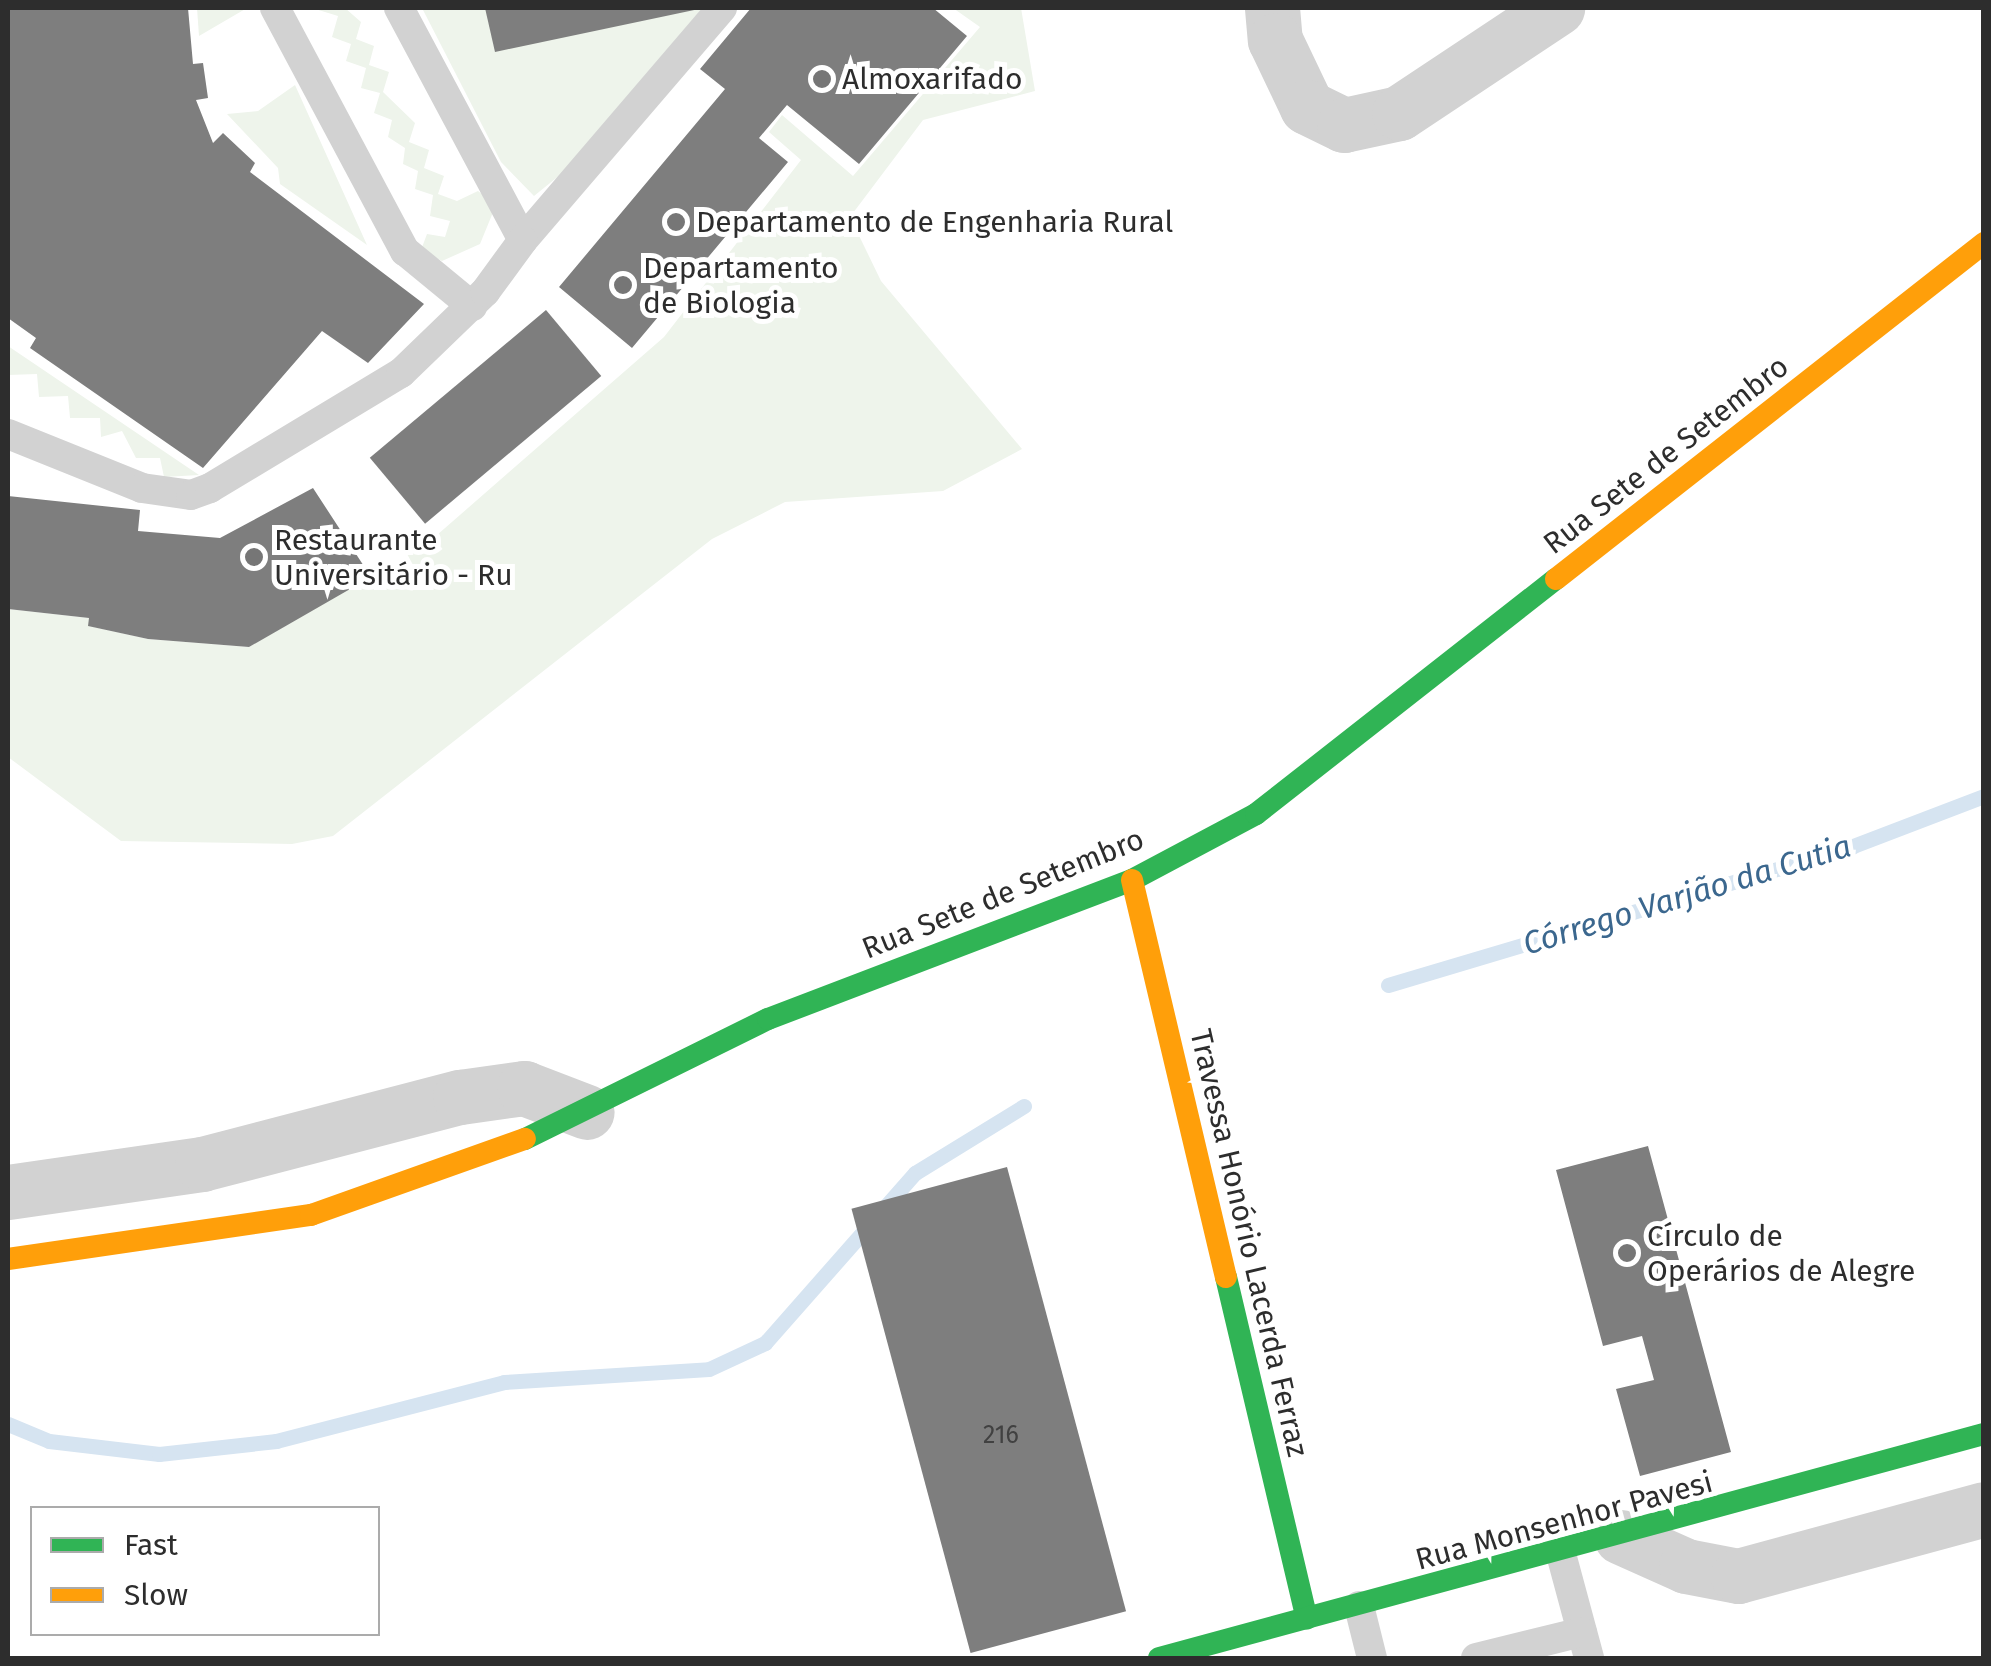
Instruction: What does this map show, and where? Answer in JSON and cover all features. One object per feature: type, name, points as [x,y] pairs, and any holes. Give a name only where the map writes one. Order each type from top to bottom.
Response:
[{"type":"main road","name":"Rua Sete de Setembro","points":[[8,1259],[311,1216],[488,1157],[587,1112],[768,1020],[1132,880],[1256,814],[1984,243]]},
{"type":"main road","name":"Travessa Honório Lacerda Ferraz","points":[[1132,880],[1307,1619]]},
{"type":"main road","name":"Rua Monsenhor Pavesi","points":[[1159,1658],[1203,1652],[1307,1619],[1621,1538],[1984,1434]]},
{"type":"street","points":[[1272,8],[1274,40],[1307,107],[1344,125],[1399,112],[1557,8]]},
{"type":"street","points":[[8,1192],[202,1164],[460,1097],[524,1088],[587,1112]]},
{"type":"street","points":[[1621,1538],[1686,1566],[1738,1576],[1984,1509]]},
{"type":"lane","points":[[275,8],[405,251],[472,306]]},
{"type":"lane","points":[[399,8],[523,240]]},
{"type":"lane","points":[[8,434],[142,488],[191,495],[401,374],[472,306],[523,240],[722,8]]},
{"type":"lane","points":[[1476,1658],[1585,1645],[1561,1554]]},
{"type":"lane","points":[[1359,1606],[1372,1658]]},
{"type":"shaded area","points":[[197,8],[247,8],[199,36]]},
{"type":"shaded area","points":[[312,8],[345,8],[361,22],[356,39],[374,46],[369,65],[389,72],[383,92],[415,123],[409,142],[429,150],[424,168],[444,176],[438,194],[457,201],[478,191],[496,205],[480,244],[442,261],[421,250],[427,234],[445,237],[450,221],[430,216],[433,195],[415,189],[418,171],[403,164],[405,148],[388,137],[392,120],[374,113],[380,93],[361,88],[366,68],[346,61],[351,44],[332,37],[338,16]]},
{"type":"shaded area","points":[[422,8],[736,8],[629,119],[534,196],[501,162]]},
{"type":"shaded area","points":[[953,8],[1021,8],[1035,91],[923,120],[850,217],[881,281],[1022,449],[943,491],[785,502],[712,539],[333,836],[292,844],[121,841],[8,757],[8,609],[89,618],[89,626],[148,639],[249,647],[429,542],[664,337],[801,160],[769,132],[782,115],[853,176],[980,27]]},
{"type":"shaded area","points":[[295,85],[367,245],[280,184],[278,168],[227,114],[258,111]]},
{"type":"shaded area","points":[[8,346],[199,475],[164,477],[160,458],[136,458],[122,431],[101,437],[100,418],[70,418],[68,396],[39,397],[37,374],[8,375]]},
{"type":"building","points":[[8,8],[188,8],[193,64],[203,63],[208,98],[196,100],[213,143],[223,133],[255,163],[250,172],[424,304],[368,363],[322,331],[203,468],[30,348],[36,338],[8,318]]},
{"type":"building","points":[[485,8],[698,8],[699,9],[495,52]]},
{"type":"building","points":[[751,8],[933,8],[967,36],[859,164],[787,105],[759,138],[788,162],[632,348],[559,287],[725,89],[700,69]]},
{"type":"building","points":[[546,310],[601,376],[425,524],[370,458]]},
{"type":"building","points":[[313,488],[371,577],[249,647],[148,639],[88,626],[89,618],[8,609],[8,496],[140,510],[138,531],[220,538]]},
{"type":"building","name":"Círculo de Operários de Alegre","points":[[1648,1146],[1731,1452],[1640,1476],[1616,1389],[1654,1380],[1642,1336],[1603,1346],[1556,1170]]},
{"type":"building","points":[[1007,1167],[1126,1611],[971,1653],[851,1209]]},
{"type":"waterway","name":"Córrego Varjão da Cutia","points":[[1388,985],[1853,846],[1984,796]]},
{"type":"waterway","name":"Córrego Varjão da Cutia","points":[[8,1424],[49,1441],[159,1454],[276,1441],[504,1382],[709,1369],[765,1343],[915,1173],[1024,1106]]},
{"type":"traffic: fast","points":[[525,1139],[768,1019],[1132,880],[1256,814],[1556,579]]},
{"type":"traffic: fast","points":[[1226,1277],[1307,1619]]},
{"type":"traffic: fast","points":[[1159,1658],[1984,1434]]},
{"type":"traffic: slow","points":[[1556,579],[1984,243]]},
{"type":"traffic: slow","points":[[1132,880],[1226,1277]]},
{"type":"traffic: slow","points":[[8,1259],[311,1215],[525,1139]]},
{"type":"place","name":"Almoxarifado","points":[[822,79]]},
{"type":"place","name":"Departamento de Engenharia Rural","points":[[676,222]]},
{"type":"place","name":"Departamento de Biologia","points":[[623,285]]},
{"type":"place","name":"Restaurante Universitário - Ru","points":[[254,557]]},
{"type":"place","name":"Círculo de Operários de Alegre","points":[[1627,1253]]}]
